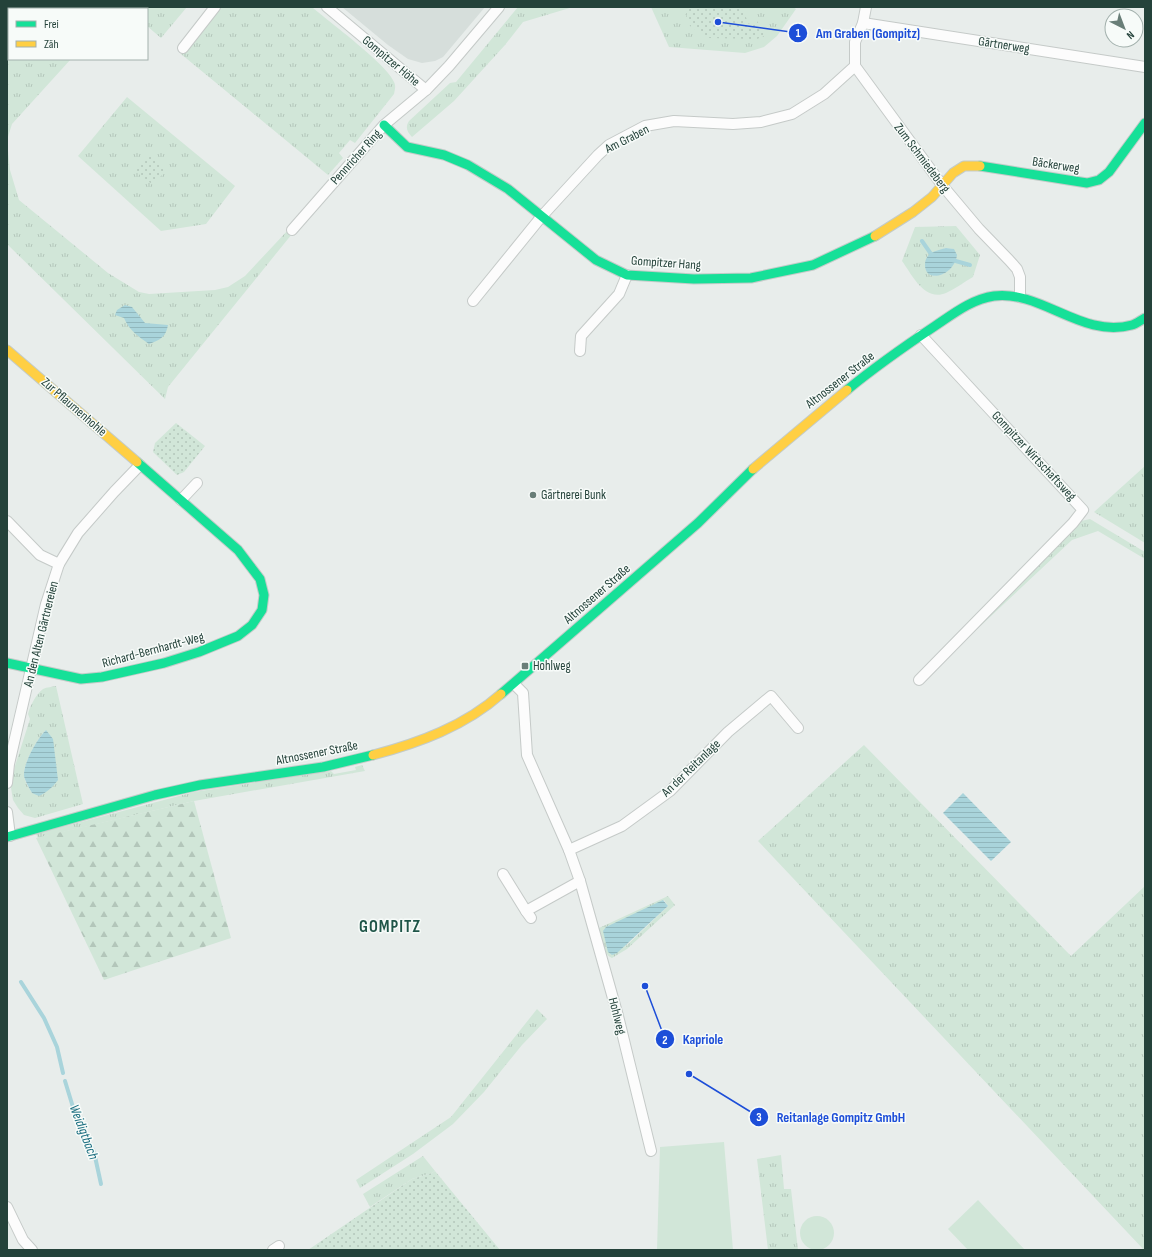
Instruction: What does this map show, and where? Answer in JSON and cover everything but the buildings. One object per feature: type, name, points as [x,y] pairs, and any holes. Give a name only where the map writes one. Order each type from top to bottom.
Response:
[{"type":"street","points":[[183,48],[215,7]]},
{"type":"street","name":"Gompitzer Höhe","points":[[327,7],[426,90],[455,60],[499,7]]},
{"type":"street","points":[[855,66],[855,42],[863,23],[866,7]]},
{"type":"street","name":"Gärtnerweg","points":[[863,23],[1145,67]]},
{"type":"street","name":"Zum Schmiedeberg","points":[[855,66],[942,185],[979,230],[1010,260],[1017,269],[1020,277],[1020,297]]},
{"type":"street","name":"Am Graben","points":[[473,301],[542,216],[609,145],[645,126],[674,121],[734,124],[761,122],[792,114],[824,94],[855,66]]},
{"type":"street","name":"Pennricher Ring","points":[[292,230],[384,125],[426,90]]},
{"type":"street","name":"Bäckerweg","points":[[942,185],[953,173],[964,166],[977,165],[1087,183],[1099,180],[1109,172],[1145,123]]},
{"type":"street","name":"Gompitzer Hang","points":[[384,125],[407,147],[444,156],[468,164],[508,188],[596,260],[627,275],[694,279],[751,278],[813,265],[874,237],[913,212],[932,197],[942,185]]},
{"type":"street","points":[[580,351],[581,336],[619,294],[627,275]]},
{"type":"street","name":"Altnossener Straße","points":[[9,836],[155,795],[200,785],[323,767],[399,748],[454,726],[467,719],[485,708],[514,684],[698,523],[758,464],[814,416],[868,373],[968,304],[994,296],[1020,297],[1095,326],[1112,327],[1132,325],[1145,318]]},
{"type":"street","name":"Gompitzer Wirtschaftsweg","points":[[919,680],[1073,523],[1083,510],[921,335]]},
{"type":"street","name":"Zur Pflaumenhohle","points":[[7,350],[140,464]]},
{"type":"street","name":"Richard-Bernhardt-Weg","points":[[7,664],[81,680],[102,677],[164,663],[200,652],[238,636],[252,625],[262,610],[264,595],[260,579],[238,550],[140,464]]},
{"type":"street","name":"An den Alten Gärtnereien","points":[[7,783],[9,764],[46,604],[59,564],[78,533],[140,464]]},
{"type":"street","points":[[181,500],[197,483]]},
{"type":"street","points":[[7,520],[40,555],[59,564]]},
{"type":"street","name":"Hohlweg","points":[[514,684],[523,693],[527,755],[569,850],[580,881],[618,1016],[651,1151]]},
{"type":"street","name":"An der Reitanlage","points":[[569,850],[622,826],[670,791],[728,732],[771,696],[798,728]]},
{"type":"street","points":[[7,812],[9,836]]},
{"type":"street","points":[[503,874],[528,915],[580,881]]},
{"type":"street","points":[[7,1207],[23,1240],[32,1250]]},
{"type":"shaded area","points":[[342,7],[485,7],[443,57],[435,61],[422,63],[408,59],[388,45]]},
{"type":"green space","points":[[7,7],[118,7],[8,8],[8,60],[70,60],[12,124],[7,140]]},
{"type":"green space","points":[[124,7],[187,7],[161,38],[148,27],[148,8]]},
{"type":"green space","points":[[221,7],[312,7],[370,54],[389,74],[395,85],[394,94],[355,143],[350,140],[339,153],[343,158],[328,175],[181,54]]},
{"type":"green space","points":[[518,7],[573,7],[523,22],[505,45],[454,101],[412,137],[407,129],[409,121],[450,83],[456,82]]},
{"type":"green space","points":[[651,7],[793,7],[796,9],[777,36],[764,47],[745,53],[669,47]]},
{"type":"green space","points":[[688,7],[743,7],[748,24],[757,21],[766,35],[757,39],[708,38],[690,26],[686,14]]},
{"type":"green space","points":[[127,97],[235,186],[206,224],[161,231],[78,156]]},
{"type":"green space","points":[[7,140],[10,170],[19,200],[108,273],[139,292],[149,294],[215,290],[228,287],[245,276],[288,230],[292,234],[168,387],[165,399],[7,244]]},
{"type":"green space","points":[[149,155],[166,170],[153,185],[135,171]]},
{"type":"green space","points":[[956,226],[980,255],[973,277],[946,293],[938,295],[925,291],[915,280],[902,261],[915,227]],"holes":[[[946,248],[953,249],[943,274],[934,276],[929,274],[931,254]]]},
{"type":"green space","points":[[176,423],[205,446],[184,472],[177,475],[153,452],[155,443]]},
{"type":"green space","points":[[1145,466],[1145,543],[1094,512]]},
{"type":"green space","points":[[1090,519],[1145,552],[1145,559],[1098,531],[1072,540],[974,632],[972,630],[1081,521]]},
{"type":"green space","points":[[56,686],[83,804],[35,818],[24,815],[18,808],[13,800],[11,788],[15,766],[30,719],[28,714],[30,707],[40,691],[45,688]],"holes":[[[46,730],[32,793],[25,780],[24,771],[31,752]]]},
{"type":"green space","points":[[864,745],[1071,956],[1145,886],[1145,1250],[758,841]]},
{"type":"green space","points":[[362,765],[365,771],[194,801],[38,838],[36,834],[194,792],[331,771],[334,774],[356,770],[355,767]]},
{"type":"green space","points":[[194,801],[231,938],[104,980],[36,838]]},
{"type":"green space","points":[[668,896],[675,905],[627,949],[612,958],[604,949],[599,928]],"holes":[[[664,900],[668,906],[624,948]]]},
{"type":"green space","points":[[537,1009],[547,1019],[522,1045],[484,1092],[453,1124],[413,1154],[360,1188],[356,1180],[451,1117]]},
{"type":"green space","points":[[724,1142],[733,1250],[657,1250],[660,1147]]},
{"type":"green space","points":[[781,1155],[784,1189],[791,1189],[798,1250],[768,1250],[757,1159]]},
{"type":"green space","points":[[423,1156],[435,1171],[412,1179],[370,1207],[363,1194]]},
{"type":"green space","points":[[435,1171],[500,1250],[308,1250],[412,1179]]},
{"type":"green space","points":[[978,1200],[1025,1250],[968,1250],[948,1229]]},
{"type":"green space","points":[[814,1216],[820,1216],[824,1217],[831,1223],[834,1233],[833,1240],[827,1247],[820,1250],[814,1250],[810,1249],[803,1243],[800,1236],[800,1230],[801,1226],[807,1219]]},
{"type":"water","points":[[946,248],[954,249],[957,255],[955,263],[945,273],[934,276],[929,274],[926,270],[925,264],[927,257],[933,252]]},
{"type":"water","points":[[125,305],[132,307],[145,323],[168,325],[164,335],[149,344],[142,339],[131,330],[124,318],[115,315],[117,310]]},
{"type":"water","points":[[46,730],[53,739],[58,780],[49,790],[39,796],[32,793],[24,776],[24,771],[31,752]]},
{"type":"water","points":[[963,793],[1011,842],[991,861],[943,813]]},
{"type":"water","points":[[663,900],[668,906],[617,953],[612,955],[608,952],[603,931],[606,927]]},
{"type":"waterway","points":[[922,241],[931,254],[934,255]]},
{"type":"waterway","points":[[952,260],[970,265]]},
{"type":"waterway","name":"Weidigtbach","points":[[21,982],[44,1018],[57,1047],[63,1073]]},
{"type":"waterway","name":"Weidigtbach","points":[[65,1081],[76,1117],[94,1152],[101,1184]]},
{"type":"traffic: fast","points":[[980,166],[1087,183],[1099,180],[1109,172],[1145,123]]},
{"type":"traffic: fast","points":[[384,125],[407,147],[444,155],[468,165],[508,189],[596,260],[627,275],[694,279],[751,278],[813,265],[875,236]]},
{"type":"traffic: fast","points":[[847,390],[890,357],[963,308],[978,300],[994,296],[1012,296],[1029,300],[1096,326],[1114,328],[1132,325],[1145,318]]},
{"type":"traffic: fast","points":[[7,663],[81,679],[102,677],[164,663],[199,652],[238,636],[252,625],[262,610],[264,595],[260,579],[238,550],[137,462]]},
{"type":"traffic: fast","points":[[501,694],[698,523],[753,469]]},
{"type":"traffic: fast","points":[[7,837],[155,795],[200,785],[323,767],[373,755]]},
{"type":"traffic: slow","points":[[875,236],[913,212],[932,197],[953,173],[964,166],[980,166]]},
{"type":"traffic: slow","points":[[7,350],[137,462]]},
{"type":"traffic: slow","points":[[753,469],[847,390]]},
{"type":"traffic: slow","points":[[373,755],[407,745],[441,732],[472,715],[501,694]]},
{"type":"place","name":"Am Graben (Gompitz)","points":[[718,22]]},
{"type":"place","name":"Gärtnerei Bunk","points":[[533,495]]},
{"type":"place","name":"Hohlweg","points":[[525,666]]},
{"type":"place","name":"Kapriole","points":[[645,986]]},
{"type":"place","name":"Reitanlage Gompitz GmbH","points":[[689,1074]]},
{"type":"district","name":"GOMPITZ","points":[[390,927]]}]
